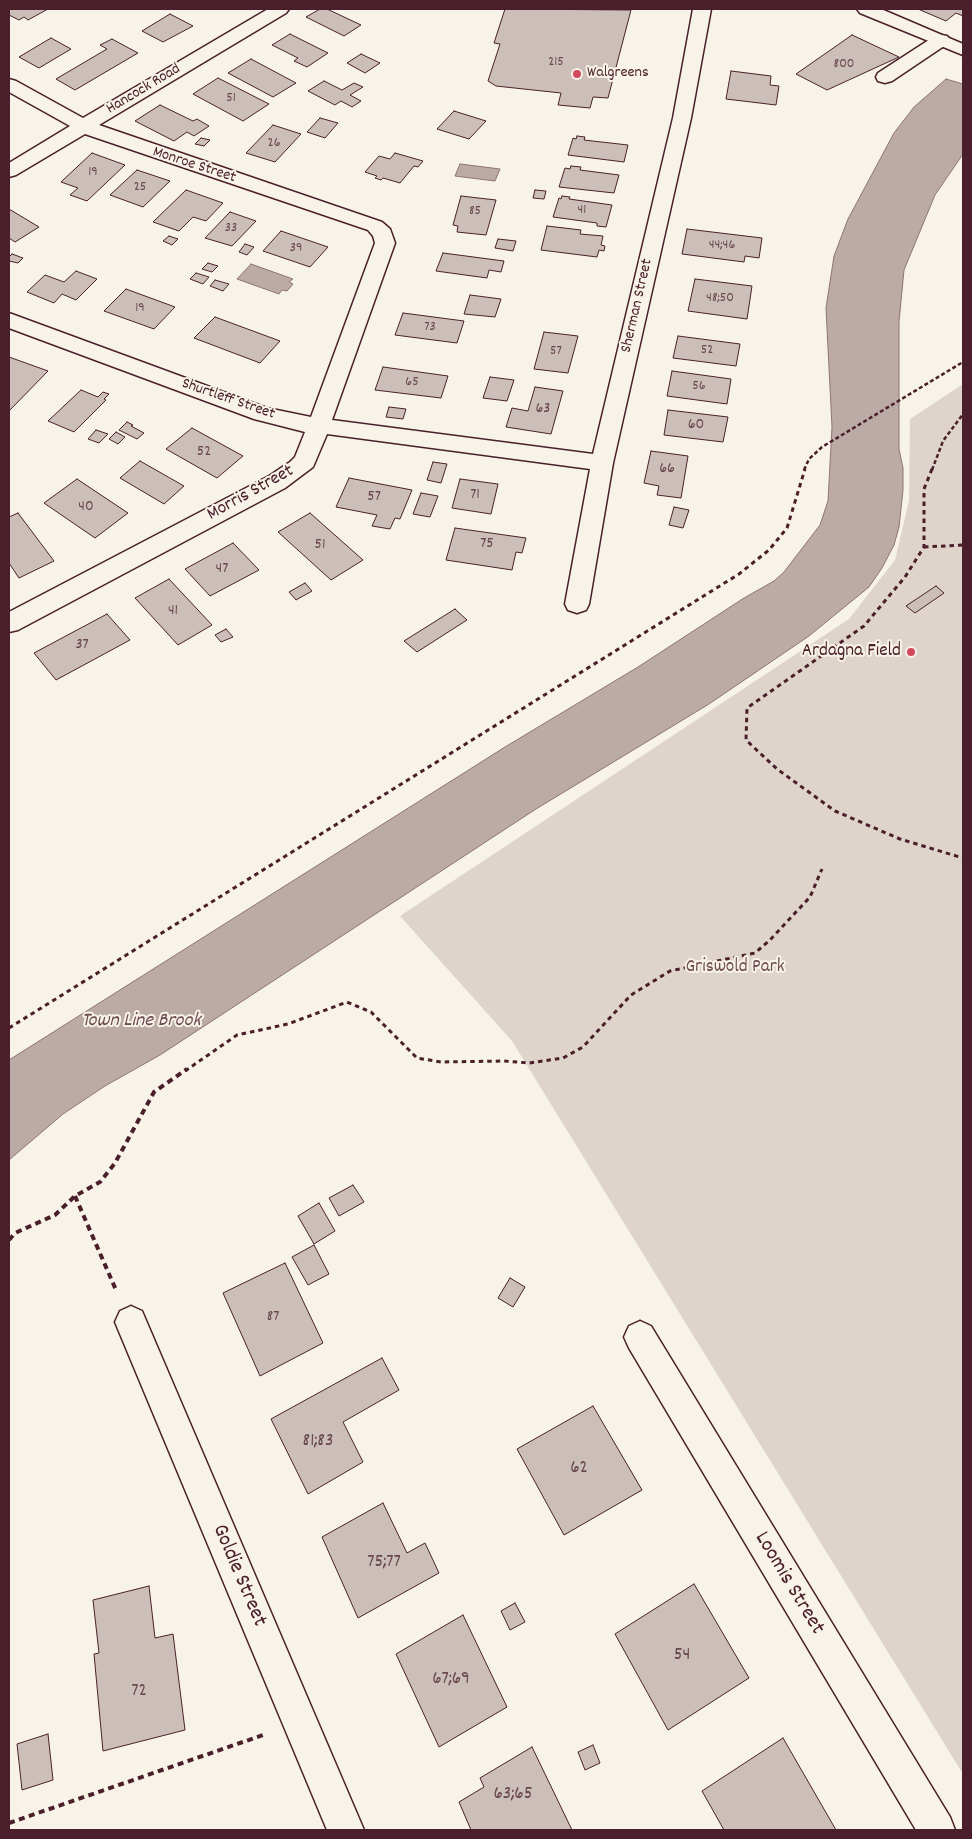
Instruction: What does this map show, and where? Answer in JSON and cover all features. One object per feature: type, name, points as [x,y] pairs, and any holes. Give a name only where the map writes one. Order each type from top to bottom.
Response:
[{"type":"street","name":"Hancock Road","points":[[9,171],[280,9]]},
{"type":"street","name":"Sherman Street","points":[[577,604],[602,463],[682,118],[702,9]]},
{"type":"street","points":[[866,9],[963,50]]},
{"type":"street","points":[[885,77],[941,40]]},
{"type":"street","name":"Monroe Street","points":[[9,85],[83,126],[140,148],[370,224],[383,234]]},
{"type":"street","name":"Morris Street","points":[[9,623],[291,475],[304,461],[319,427],[382,254],[385,243],[383,234]]},
{"type":"street","name":"Shurtleff Street","points":[[9,320],[262,414],[319,427],[458,443],[602,463]]},
{"type":"street","name":"Goldie Street","points":[[131,1322],[346,1830]]},
{"type":"street","name":"Loomis Street","points":[[640,1337],[937,1830]]},
{"type":"path","points":[[9,1028],[738,574],[769,550],[788,528],[803,472],[809,459],[822,447],[963,362]]},
{"type":"path","points":[[963,414],[943,441],[924,489],[924,548],[905,577],[864,626],[747,708],[746,740],[777,769],[835,811],[900,840],[963,858]]},
{"type":"path","points":[[924,548],[963,545]]},
{"type":"path","points":[[9,1240],[16,1233],[55,1215],[75,1196],[100,1182],[115,1163],[154,1092],[237,1035],[288,1024],[348,1002],[371,1012],[417,1058],[441,1062],[504,1061],[529,1063],[562,1058],[582,1047],[631,995],[662,975],[754,952],[770,940],[810,897],[822,869]]},
{"type":"path","points":[[75,1196],[131,1322]]},
{"type":"path","points":[[9,1823],[300,1722]]},
{"type":"green space","name":"Griswold Park","points":[[963,384],[963,1774],[512,1041],[400,916],[849,619],[895,560],[909,501],[910,419]]},
{"type":"water","name":"Town Line Brook","points":[[946,79],[963,84],[963,154],[935,195],[904,270],[899,322],[899,449],[903,468],[903,490],[899,527],[894,545],[869,587],[809,636],[709,704],[536,809],[160,1055],[105,1086],[63,1114],[9,1160],[9,1060],[505,747],[638,667],[744,598],[774,581],[784,572],[820,525],[828,501],[832,427],[826,308],[834,256],[848,219],[894,133],[914,107]]},
{"type":"water","points":[[460,164],[500,169],[495,181],[455,176]]},
{"type":"water","points":[[251,264],[293,279],[289,282],[293,284],[287,291],[282,290],[279,294],[237,279]]},
{"type":"building","points":[[9,9],[48,9],[28,20],[24,17],[19,20],[9,15]]},
{"type":"building","points":[[320,9],[327,9],[361,25],[344,36],[306,17]]},
{"type":"building","points":[[505,9],[631,10],[608,98],[593,97],[590,108],[558,105],[561,93],[496,86],[488,81],[500,44],[494,43]]},
{"type":"building","points":[[918,9],[963,9],[963,16],[956,13],[946,21]]},
{"type":"building","points":[[170,14],[193,26],[163,42],[142,31]]},
{"type":"building","points":[[290,34],[328,53],[307,67],[294,61],[298,58],[272,45]]},
{"type":"building","points":[[852,35],[899,57],[827,90],[796,74]]},
{"type":"building","points":[[51,38],[71,49],[39,68],[19,57]]},
{"type":"building","points":[[112,39],[138,53],[75,90],[56,79],[107,49],[100,45]]},
{"type":"building","points":[[361,54],[380,63],[365,73],[347,63]]},
{"type":"building","points":[[251,59],[296,83],[273,97],[228,73]]},
{"type":"building","points":[[731,71],[771,76],[770,85],[779,86],[776,105],[726,99]]},
{"type":"building","points":[[218,78],[269,104],[243,121],[193,94]]},
{"type":"building","points":[[324,81],[342,90],[354,83],[363,87],[350,95],[361,101],[352,107],[341,101],[335,105],[308,91]]},
{"type":"building","points":[[160,105],[193,121],[197,119],[209,126],[194,136],[187,132],[174,141],[135,121]]},
{"type":"building","points":[[454,111],[486,121],[469,139],[437,129]]},
{"type":"building","points":[[320,118],[338,123],[325,138],[307,132]]},
{"type":"building","points":[[273,125],[301,134],[275,162],[246,153]]},
{"type":"building","points":[[577,136],[585,137],[584,140],[628,145],[624,162],[568,155],[573,138],[576,139]]},
{"type":"building","points":[[201,138],[210,140],[204,146],[195,144]]},
{"type":"building","points":[[92,153],[125,165],[87,201],[70,195],[78,188],[61,182]]},
{"type":"building","points":[[395,153],[423,161],[418,167],[414,166],[400,183],[383,178],[381,180],[375,178],[377,176],[365,172],[379,156],[390,159]]},
{"type":"building","points":[[571,166],[581,167],[580,170],[619,175],[614,193],[559,187],[565,168],[570,169]]},
{"type":"building","points":[[137,170],[170,181],[143,207],[110,195]]},
{"type":"building","points":[[186,190],[223,203],[206,221],[193,217],[179,231],[153,222]]},
{"type":"building","points":[[535,190],[546,191],[544,199],[533,198]]},
{"type":"building","points":[[461,196],[496,200],[486,235],[457,232],[458,226],[453,225]]},
{"type":"building","points":[[562,196],[570,197],[569,199],[612,205],[606,227],[597,226],[597,223],[553,217],[559,198],[561,199]]},
{"type":"building","points":[[9,209],[39,227],[15,242],[9,238]]},
{"type":"building","points":[[230,212],[256,221],[232,246],[205,238]]},
{"type":"building","points":[[547,226],[581,230],[580,234],[603,236],[601,245],[605,246],[604,251],[599,250],[597,257],[541,250]]},
{"type":"building","points":[[687,229],[762,238],[759,258],[745,256],[744,262],[682,254]]},
{"type":"building","points":[[281,231],[328,247],[310,267],[263,251]]},
{"type":"building","points":[[169,236],[178,239],[172,245],[163,241]]},
{"type":"building","points":[[498,239],[516,241],[513,251],[495,248]]},
{"type":"building","points":[[245,244],[254,247],[247,255],[239,252]]},
{"type":"building","points":[[443,253],[504,261],[501,272],[489,270],[487,278],[436,271]]},
{"type":"building","points":[[12,254],[23,258],[18,263],[9,261],[9,257]]},
{"type":"building","points":[[208,263],[218,266],[212,272],[202,269]]},
{"type":"building","points":[[76,271],[97,279],[76,300],[62,294],[54,303],[27,292],[45,275],[64,282]]},
{"type":"building","points":[[196,273],[209,277],[203,284],[190,279]]},
{"type":"building","points":[[695,279],[752,286],[747,319],[688,311]]},
{"type":"building","points":[[215,280],[229,284],[223,291],[210,286]]},
{"type":"building","points":[[126,289],[175,307],[154,329],[104,311]]},
{"type":"building","points":[[470,295],[501,299],[495,317],[464,314]]},
{"type":"building","points":[[403,313],[464,321],[457,343],[395,335]]},
{"type":"building","points":[[215,317],[280,341],[260,363],[194,338]]},
{"type":"building","points":[[544,332],[578,336],[568,373],[534,369]]},
{"type":"building","points":[[678,336],[740,344],[736,366],[673,358]]},
{"type":"building","points":[[9,357],[48,371],[9,411]]},
{"type":"building","points":[[383,367],[448,376],[441,398],[375,390]]},
{"type":"building","points":[[672,371],[731,379],[727,404],[667,396]]},
{"type":"building","points":[[490,377],[514,380],[507,401],[483,398]]},
{"type":"building","points":[[535,387],[563,391],[551,434],[506,427],[512,408],[528,411]]},
{"type":"building","points":[[81,390],[98,397],[103,392],[109,394],[104,399],[106,400],[74,432],[48,421]]},
{"type":"building","points":[[389,407],[406,409],[403,419],[386,417]]},
{"type":"building","points":[[668,410],[728,417],[723,442],[664,435]]},
{"type":"building","points":[[127,422],[144,433],[137,439],[119,430]]},
{"type":"building","points":[[192,428],[243,456],[217,478],[166,449]]},
{"type":"building","points":[[96,430],[108,434],[99,443],[88,439]]},
{"type":"building","points":[[116,432],[125,437],[118,444],[109,439]]},
{"type":"building","points":[[651,451],[688,456],[681,498],[657,495],[659,486],[644,483]]},
{"type":"building","points":[[140,461],[184,486],[164,504],[120,478]]},
{"type":"building","points":[[433,462],[447,464],[441,483],[427,480]]},
{"type":"building","points":[[349,478],[412,490],[400,519],[395,518],[390,529],[372,526],[377,515],[336,507]]},
{"type":"building","points":[[77,479],[128,513],[95,538],[44,503]]},
{"type":"building","points":[[460,479],[498,484],[491,514],[452,508]]},
{"type":"building","points":[[421,493],[438,496],[430,517],[413,514]]},
{"type":"building","points":[[674,507],[689,510],[683,528],[669,525]]},
{"type":"building","points":[[18,513],[54,561],[19,578],[9,563],[9,517]]},
{"type":"building","points":[[310,513],[363,560],[331,580],[278,532]]},
{"type":"building","points":[[455,528],[526,538],[522,553],[516,552],[512,570],[446,560]]},
{"type":"building","points":[[233,543],[259,570],[210,596],[185,569]]},
{"type":"building","points":[[169,579],[212,625],[178,645],[135,598]]},
{"type":"building","points":[[305,583],[312,591],[296,600],[289,592]]},
{"type":"building","points":[[936,586],[944,593],[915,613],[906,606]]},
{"type":"building","points":[[455,609],[467,620],[417,652],[404,641]]},
{"type":"building","points":[[107,614],[130,640],[56,680],[34,653]]},
{"type":"building","points":[[226,629],[233,637],[221,642],[215,635]]},
{"type":"building","points":[[353,1185],[364,1202],[339,1216],[329,1198]]},
{"type":"building","points":[[319,1203],[335,1231],[314,1244],[298,1216]]},
{"type":"building","points":[[314,1245],[329,1274],[308,1285],[292,1257]]},
{"type":"building","points":[[285,1263],[323,1343],[260,1376],[223,1293]]},
{"type":"building","points":[[510,1278],[525,1287],[513,1307],[498,1298]]},
{"type":"building","points":[[382,1358],[399,1390],[343,1422],[363,1462],[308,1494],[271,1419]]},
{"type":"building","points":[[593,1406],[642,1490],[564,1535],[517,1449]]},
{"type":"building","points":[[383,1503],[407,1553],[425,1543],[439,1573],[358,1618],[322,1537]]},
{"type":"building","points":[[694,1584],[749,1678],[668,1730],[615,1634]]},
{"type":"building","points":[[149,1586],[155,1638],[173,1634],[185,1730],[103,1751],[94,1654],[99,1653],[93,1600]]},
{"type":"building","points":[[515,1603],[525,1622],[510,1630],[501,1611]]},
{"type":"building","points":[[463,1615],[507,1707],[439,1747],[396,1654]]},
{"type":"building","points":[[48,1734],[53,1780],[22,1790],[17,1744]]},
{"type":"building","points":[[783,1738],[836,1830],[724,1830],[702,1791]]},
{"type":"building","points":[[593,1745],[600,1763],[585,1770],[578,1752]]},
{"type":"building","points":[[532,1747],[572,1830],[471,1830],[459,1802],[484,1787],[480,1778]]},
{"type":"place","name":"Walgreens","points":[[577,74]]},
{"type":"place","name":"Ardagna Field","points":[[911,652]]}]
